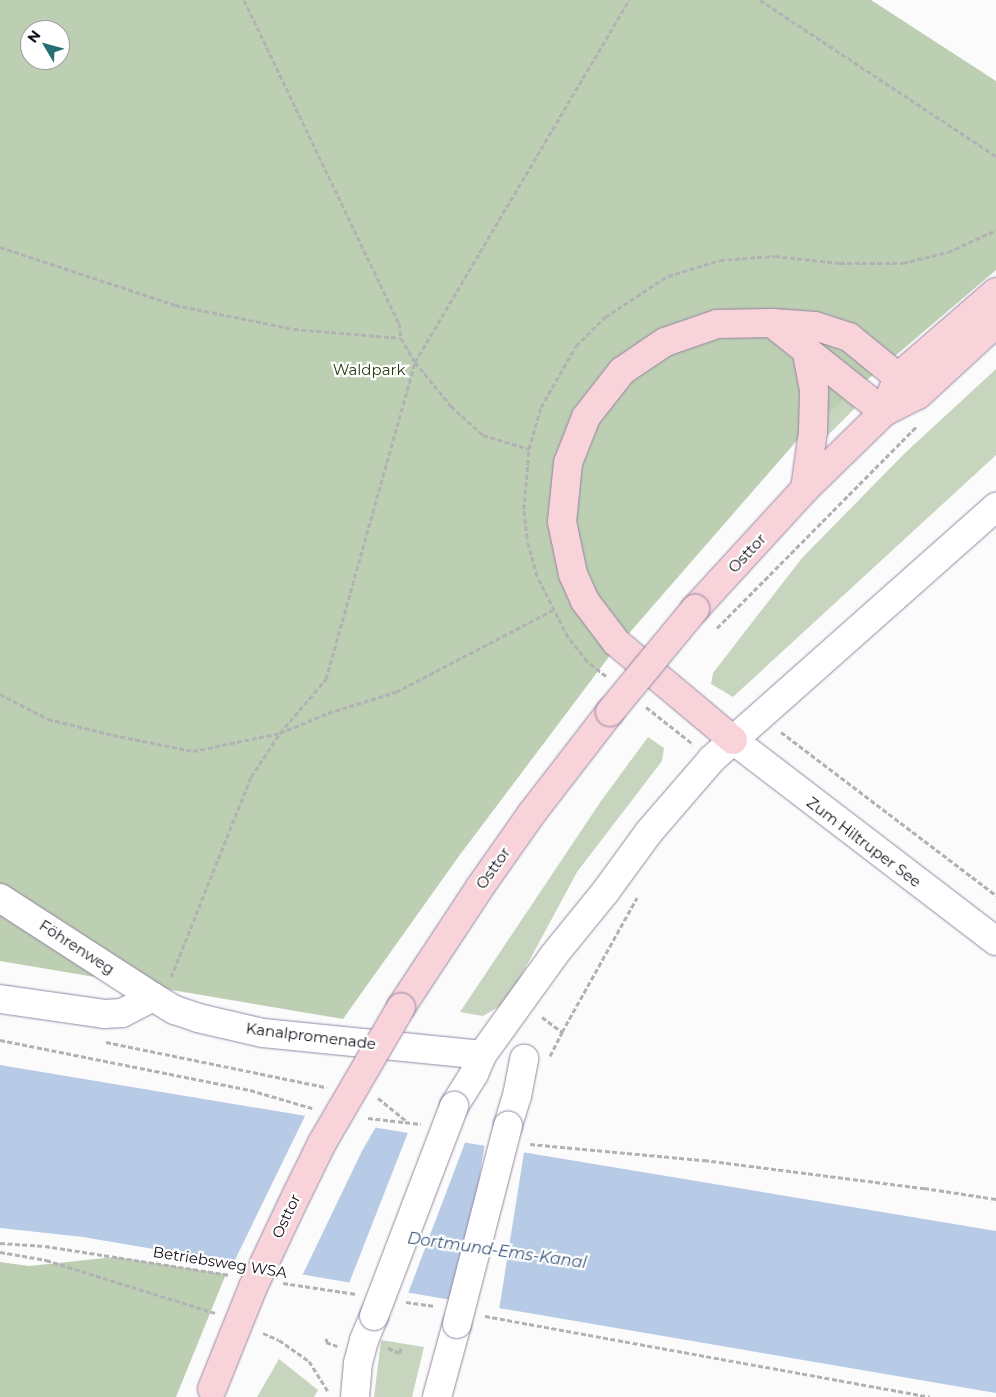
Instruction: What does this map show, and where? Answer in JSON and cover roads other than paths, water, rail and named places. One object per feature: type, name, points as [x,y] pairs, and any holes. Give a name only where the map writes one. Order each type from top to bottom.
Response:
[{"type":"main road","name":"Osttor","points":[[884,412],[898,377],[996,292]]},
{"type":"main road","points":[[732,740],[616,642],[585,601],[573,574],[562,522],[568,463],[586,417],[622,371],[665,342],[716,324],[772,323],[816,326],[849,337],[898,377]]},
{"type":"main road","points":[[772,323],[806,348],[884,412]]},
{"type":"main road","name":"Osttor","points":[[210,1393],[253,1287],[322,1143],[401,1007],[490,872],[610,712],[695,610],[805,489],[884,412],[918,394],[996,323]]},
{"type":"main road","points":[[805,489],[813,432],[814,390],[806,348]]},
{"type":"street","points":[[355,1397],[367,1306],[454,1106],[474,1074],[482,1055],[554,955],[606,891],[649,832],[712,760],[758,716],[996,507]]},
{"type":"street","name":"Zum Hiltruper See","points":[[732,740],[996,941]]},
{"type":"street","name":"Föhrenweg","points":[[0,898],[153,997]]},
{"type":"street","points":[[0,999],[104,1014],[122,1013],[153,997]]},
{"type":"street","name":"Kanalpromenade","points":[[153,997],[175,1010],[198,1018],[263,1033],[482,1055]]},
{"type":"street","points":[[437,1397],[508,1125],[517,1096],[536,1060]]},
{"type":"water","name":"Dortmund-Ems-Kanal","points":[[0,1065],[996,1231],[996,1393],[83,1237],[0,1228]]},
{"type":"park label","name":"Waldpark","points":[[369,370]]}]
